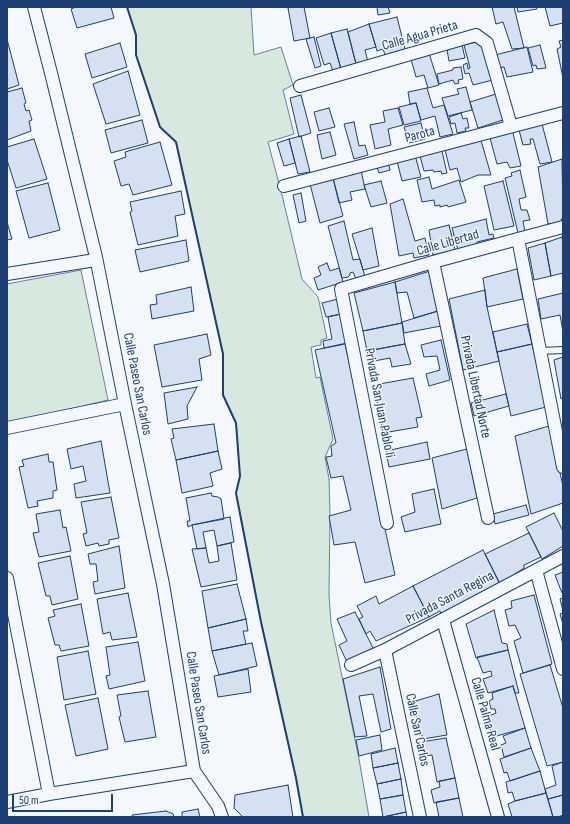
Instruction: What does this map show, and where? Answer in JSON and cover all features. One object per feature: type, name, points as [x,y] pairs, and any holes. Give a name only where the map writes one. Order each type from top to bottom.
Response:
[{"type":"street","name":"Calle Paseo San Carlos","points":[[34,7],[52,73],[96,260],[163,584],[194,771],[218,806],[222,817]]},
{"type":"street","name":"Calle Agua Prieta","points":[[300,86],[476,36],[487,43],[511,126]]},
{"type":"street","name":"Parota","points":[[284,186],[563,113]]},
{"type":"street","name":"Calle Libertad","points":[[341,289],[433,262],[563,228]]},
{"type":"street","points":[[518,239],[563,467]]},
{"type":"street","points":[[7,274],[96,260]]},
{"type":"street","name":"Privada Libertad Norte","points":[[433,262],[488,518]]},
{"type":"street","name":"Privada San Juan Pablo Ii","points":[[341,289],[387,523]]},
{"type":"street","points":[[7,428],[125,404]]},
{"type":"street","name":"Privada Santa Regina","points":[[351,665],[385,650],[563,556]]},
{"type":"street","points":[[536,570],[563,669]]},
{"type":"street","points":[[7,578],[49,794]]},
{"type":"street","name":"Calle Palma Real","points":[[443,620],[498,817]]},
{"type":"street","name":"Calle San Carlos","points":[[385,650],[420,817]]},
{"type":"street","name":"Calle Paseo San Carlos","points":[[7,802],[194,771]]},
{"type":"lane","points":[[540,351],[563,350]]},
{"type":"shaded area","points":[[127,7],[251,7],[254,55],[281,47],[293,85],[283,90],[294,134],[268,142],[302,279],[318,297],[327,338],[321,340],[321,345],[311,347],[316,378],[320,377],[333,439],[325,457],[329,479],[329,595],[331,623],[359,759],[369,817],[303,817],[297,783],[261,622],[236,493],[240,476],[236,423],[223,395],[223,354],[176,142],[160,127],[136,55],[136,35]]},
{"type":"shaded area","points":[[81,270],[108,400],[7,424],[7,284]]},
{"type":"building","points":[[76,7],[111,7],[114,18],[77,28],[71,9]]},
{"type":"building","points":[[304,7],[310,38],[294,41],[288,8]]},
{"type":"building","points":[[377,7],[388,7],[390,13],[378,15]]},
{"type":"building","points":[[492,7],[514,7],[524,48],[512,49],[503,22],[496,24]]},
{"type":"building","points":[[517,7],[536,7],[537,9],[518,12]]},
{"type":"building","points":[[545,7],[563,7],[563,23],[550,26]]},
{"type":"building","points":[[397,17],[405,49],[385,55],[383,49],[377,51],[369,24]]},
{"type":"building","points":[[369,24],[376,47],[365,50],[368,62],[356,64],[348,32]]},
{"type":"building","points":[[347,29],[356,64],[341,69],[331,33]]},
{"type":"building","points":[[331,33],[341,69],[333,71],[330,63],[324,65],[316,38]]},
{"type":"building","points":[[314,37],[321,66],[315,68],[306,39]]},
{"type":"building","points":[[563,40],[563,78],[557,49],[561,47],[559,41]]},
{"type":"building","points":[[481,41],[493,80],[473,85],[469,73],[465,74],[463,65],[467,63],[468,69],[470,68],[464,45]]},
{"type":"building","points":[[8,43],[19,85],[7,89],[7,44]]},
{"type":"building","points":[[120,43],[127,67],[92,78],[85,54]]},
{"type":"building","points":[[462,45],[465,58],[449,61],[447,50]]},
{"type":"building","points":[[540,45],[546,68],[537,69],[536,65],[533,66],[528,48]]},
{"type":"building","points":[[527,47],[533,72],[507,77],[504,67],[498,68],[495,55]]},
{"type":"building","points":[[429,53],[439,85],[428,88],[424,75],[416,77],[411,59]]},
{"type":"building","points":[[461,67],[463,79],[458,80],[459,83],[455,84],[453,80],[439,84],[437,74],[453,70],[453,68]]},
{"type":"building","points":[[128,71],[140,115],[106,124],[93,84]]},
{"type":"building","points":[[466,87],[472,110],[448,116],[442,98],[459,94],[457,89]]},
{"type":"building","points":[[22,88],[26,103],[24,104],[26,111],[29,110],[32,120],[29,121],[31,131],[7,140],[7,92]]},
{"type":"building","points":[[427,88],[433,108],[444,105],[453,134],[440,137],[435,116],[421,120],[416,103],[410,104],[408,92]]},
{"type":"building","points":[[496,94],[503,120],[478,128],[470,102]]},
{"type":"building","points":[[301,95],[311,133],[299,137],[290,98]]},
{"type":"building","points":[[416,103],[421,121],[404,125],[399,107]]},
{"type":"building","points":[[329,108],[335,127],[319,131],[314,112]]},
{"type":"building","points":[[398,108],[403,125],[388,129],[391,145],[375,149],[370,125],[385,122],[383,111]]},
{"type":"building","points":[[461,113],[463,119],[467,118],[469,128],[465,128],[466,131],[457,133],[455,123],[451,124],[449,117]]},
{"type":"building","points":[[142,120],[148,143],[111,153],[105,130]]},
{"type":"building","points":[[354,122],[359,146],[365,145],[368,155],[354,159],[344,124]]},
{"type":"building","points":[[421,123],[425,139],[409,143],[404,127]]},
{"type":"building","points":[[542,124],[552,162],[540,164],[533,139],[530,139],[531,144],[523,145],[519,130]]},
{"type":"building","points":[[512,129],[521,166],[510,168],[507,162],[497,164],[489,134]]},
{"type":"building","points":[[330,132],[336,155],[322,159],[317,135]]},
{"type":"building","points":[[301,136],[310,172],[298,174],[289,139]]},
{"type":"building","points":[[480,137],[491,175],[478,175],[461,182],[457,168],[450,170],[444,146]]},
{"type":"building","points":[[34,139],[47,179],[16,188],[7,160],[7,147]]},
{"type":"building","points":[[289,139],[295,163],[284,166],[277,143]]},
{"type":"building","points":[[160,142],[172,185],[133,195],[129,184],[121,186],[114,161],[126,157],[125,152]]},
{"type":"building","points":[[441,147],[447,173],[442,174],[441,171],[434,172],[433,170],[424,171],[419,152]]},
{"type":"building","points":[[415,155],[421,177],[402,181],[397,161]]},
{"type":"building","points":[[562,159],[563,218],[561,219],[562,222],[548,224],[538,167]]},
{"type":"building","points":[[388,161],[390,170],[379,173],[376,164]]},
{"type":"building","points":[[361,170],[365,189],[350,192],[352,200],[339,203],[333,178]]},
{"type":"building","points":[[520,170],[526,197],[519,199],[521,210],[527,210],[530,220],[523,221],[525,232],[518,233],[505,178],[512,176],[511,173]]},
{"type":"building","points":[[429,177],[432,189],[459,180],[466,202],[448,207],[447,205],[440,207],[440,205],[435,206],[434,200],[422,202],[417,180]]},
{"type":"building","points":[[333,178],[343,216],[320,223],[310,184]]},
{"type":"building","points":[[381,181],[387,203],[371,207],[364,185]]},
{"type":"building","points":[[503,181],[514,226],[494,230],[484,186]]},
{"type":"building","points":[[48,183],[60,230],[29,238],[16,191]]},
{"type":"building","points":[[181,191],[185,214],[175,216],[178,236],[138,245],[130,212],[132,211],[130,202]]},
{"type":"building","points":[[301,193],[306,221],[299,223],[293,195]]},
{"type":"building","points":[[403,199],[415,241],[425,238],[429,255],[414,258],[413,253],[399,256],[390,204]]},
{"type":"building","points":[[486,219],[489,235],[493,234],[494,238],[477,242],[477,244],[458,250],[452,228]]},
{"type":"building","points":[[344,221],[353,260],[360,259],[365,277],[356,279],[353,272],[350,273],[348,277],[342,278],[328,226]]},
{"type":"building","points":[[7,222],[12,239],[7,240]]},
{"type":"building","points":[[449,225],[455,250],[433,255],[429,230]]},
{"type":"building","points":[[372,228],[379,266],[363,270],[352,234]]},
{"type":"building","points":[[562,237],[563,273],[551,276],[545,243]]},
{"type":"building","points":[[186,240],[189,261],[140,272],[135,250]]},
{"type":"building","points":[[545,243],[551,276],[534,280],[528,248]]},
{"type":"building","points":[[327,263],[330,271],[339,268],[343,282],[318,290],[314,278],[321,275],[318,267]]},
{"type":"building","points":[[517,269],[523,299],[487,307],[483,278]]},
{"type":"building","points":[[430,271],[438,311],[414,318],[407,292],[397,293],[395,282]]},
{"type":"building","points":[[395,282],[402,323],[363,331],[354,293]]},
{"type":"building","points":[[191,287],[194,311],[152,319],[150,305],[157,304],[156,295]]},
{"type":"building","points":[[485,290],[487,307],[499,361],[463,370],[449,299]]},
{"type":"building","points":[[563,293],[563,332],[560,315],[541,319],[538,299]]},
{"type":"building","points":[[338,299],[341,314],[326,317],[322,303]]},
{"type":"building","points":[[438,311],[441,326],[404,333],[402,322]]},
{"type":"building","points":[[341,314],[347,343],[324,348],[323,341],[332,339],[328,317]]},
{"type":"building","points":[[402,323],[405,344],[367,351],[363,331]]},
{"type":"building","points":[[527,324],[532,344],[497,352],[493,332]]},
{"type":"building","points":[[207,334],[211,355],[199,359],[202,380],[162,387],[154,345]]},
{"type":"building","points":[[441,340],[450,380],[429,386],[426,374],[440,370],[437,356],[424,357],[421,345]]},
{"type":"building","points":[[345,344],[395,575],[365,583],[355,542],[334,545],[329,516],[351,510],[343,476],[331,478],[326,457],[332,456],[331,446],[336,443],[315,350]]},
{"type":"building","points":[[405,344],[411,364],[392,367],[390,358],[369,362],[367,351]]},
{"type":"building","points":[[532,344],[546,407],[511,416],[497,352]]},
{"type":"building","points":[[563,357],[563,398],[561,399],[554,360]]},
{"type":"building","points":[[413,378],[422,417],[416,418],[418,427],[383,433],[374,385]]},
{"type":"building","points":[[197,387],[187,406],[188,419],[168,424],[164,393]]},
{"type":"building","points":[[506,394],[509,406],[474,416],[471,403]]},
{"type":"building","points":[[214,424],[218,451],[176,460],[171,439],[174,438],[172,429]]},
{"type":"building","points":[[549,426],[563,486],[563,503],[531,514],[515,436]]},
{"type":"building","points":[[101,441],[110,493],[76,498],[74,484],[86,481],[83,466],[71,469],[67,449]]},
{"type":"building","points":[[427,442],[430,459],[389,467],[386,451]]},
{"type":"building","points":[[467,449],[477,498],[442,509],[432,458]]},
{"type":"building","points":[[218,451],[222,469],[210,473],[213,486],[182,493],[176,460]]},
{"type":"building","points":[[48,454],[49,462],[53,462],[57,490],[53,491],[53,498],[37,501],[38,506],[28,508],[19,467],[24,466],[22,460]]},
{"type":"building","points":[[434,489],[441,524],[405,532],[401,517],[415,512],[412,494]]},
{"type":"building","points":[[211,493],[212,496],[221,499],[224,519],[188,527],[187,521],[190,521],[186,498]]},
{"type":"building","points":[[111,497],[119,538],[109,540],[109,544],[99,546],[98,543],[86,546],[83,534],[87,533],[81,502]]},
{"type":"building","points":[[526,505],[529,515],[495,524],[493,514]]},
{"type":"building","points":[[60,510],[63,528],[66,527],[71,551],[39,557],[33,533],[39,532],[36,514]]},
{"type":"building","points":[[554,513],[563,531],[563,546],[542,559],[526,527]]},
{"type":"building","points":[[230,517],[234,542],[217,546],[214,530],[203,532],[206,548],[197,549],[192,525]]},
{"type":"building","points":[[529,533],[541,557],[524,565],[524,568],[500,584],[485,554]]},
{"type":"building","points":[[231,543],[237,580],[201,587],[192,549],[206,548],[209,563],[219,561],[217,546]]},
{"type":"building","points":[[119,546],[125,588],[95,594],[93,582],[98,581],[96,564],[90,564],[88,554]]},
{"type":"building","points":[[483,550],[501,586],[442,617],[440,611],[429,617],[413,586]]},
{"type":"building","points":[[70,556],[78,599],[52,605],[50,596],[46,596],[38,563]]},
{"type":"building","points":[[563,572],[563,592],[562,593],[555,575]]},
{"type":"building","points":[[237,584],[246,619],[208,628],[202,591]]},
{"type":"building","points":[[413,586],[429,617],[376,641],[370,631],[366,634],[359,619],[363,617],[357,606],[376,596],[379,604]]},
{"type":"building","points":[[128,593],[137,637],[112,640],[110,632],[103,634],[97,599]]},
{"type":"building","points":[[534,595],[552,664],[523,673],[514,641],[521,638],[515,625],[509,626],[505,610],[512,608],[511,601]]},
{"type":"building","points":[[563,598],[563,611],[560,599]]},
{"type":"building","points":[[81,604],[89,646],[61,651],[59,645],[55,645],[48,618],[55,616],[53,610]]},
{"type":"building","points":[[494,610],[502,643],[507,644],[508,650],[476,658],[466,624]]},
{"type":"building","points":[[355,612],[373,648],[347,662],[339,645],[347,641],[337,619]]},
{"type":"building","points":[[563,613],[563,624],[560,614]]},
{"type":"building","points":[[246,619],[248,631],[243,631],[246,644],[212,651],[208,628]]},
{"type":"building","points":[[138,642],[145,681],[109,689],[106,676],[110,675],[106,647]]},
{"type":"building","points":[[252,643],[257,666],[219,675],[212,651]]},
{"type":"building","points":[[508,650],[519,693],[515,693],[513,686],[488,693],[483,679],[492,676],[491,671],[483,673],[477,657]]},
{"type":"building","points":[[88,651],[96,694],[64,700],[57,657]]},
{"type":"building","points":[[550,665],[563,708],[563,762],[547,766],[520,674]]},
{"type":"building","points":[[380,667],[391,729],[381,732],[373,694],[359,696],[367,736],[355,737],[343,679]]},
{"type":"building","points":[[248,669],[251,692],[218,697],[214,676]]},
{"type":"building","points":[[513,686],[525,728],[493,737],[486,717],[496,713],[495,709],[491,709],[489,701],[493,699],[492,693]]},
{"type":"building","points":[[148,691],[156,737],[125,742],[119,717],[121,716],[117,695]]},
{"type":"building","points":[[439,694],[447,735],[423,739],[412,702]]},
{"type":"building","points":[[98,698],[108,749],[76,756],[65,705]]},
{"type":"building","points":[[525,728],[531,748],[504,757],[501,745],[506,743],[503,736]]},
{"type":"building","points":[[380,735],[382,750],[359,756],[356,740]]},
{"type":"building","points":[[446,738],[455,778],[437,782],[432,755],[424,756],[421,742]]},
{"type":"building","points":[[395,748],[398,763],[373,768],[371,754]]},
{"type":"building","points":[[531,748],[540,771],[510,781],[507,772],[504,773],[500,759]]},
{"type":"building","points":[[563,762],[563,795],[548,799],[545,789],[556,785],[552,766]]},
{"type":"building","points":[[398,763],[401,779],[377,784],[373,768]]},
{"type":"building","points":[[540,771],[546,793],[515,801],[512,792],[508,793],[506,782]]},
{"type":"building","points":[[455,778],[459,798],[434,803],[431,790],[440,787],[439,781]]},
{"type":"building","points":[[401,779],[403,795],[380,799],[377,784]]},
{"type":"building","points":[[288,785],[293,817],[243,817],[234,808],[235,795]]},
{"type":"building","points":[[546,793],[553,817],[512,817],[508,804]]},
{"type":"building","points":[[403,795],[406,812],[383,817],[380,799]]},
{"type":"building","points":[[563,795],[563,815],[553,817],[548,799]]},
{"type":"building","points":[[459,798],[463,817],[439,817],[436,802]]},
{"type":"building","points":[[198,809],[200,817],[182,817],[182,812]]},
{"type":"building","points":[[166,811],[173,814],[174,817],[133,817],[132,815]]},
{"type":"building","points":[[406,812],[407,817],[383,817]]},
{"type":"wall","points":[[127,7],[136,35],[136,55],[160,127],[176,142],[223,354],[223,395],[236,423],[240,476],[236,493],[261,622],[296,778],[303,817]]}]
